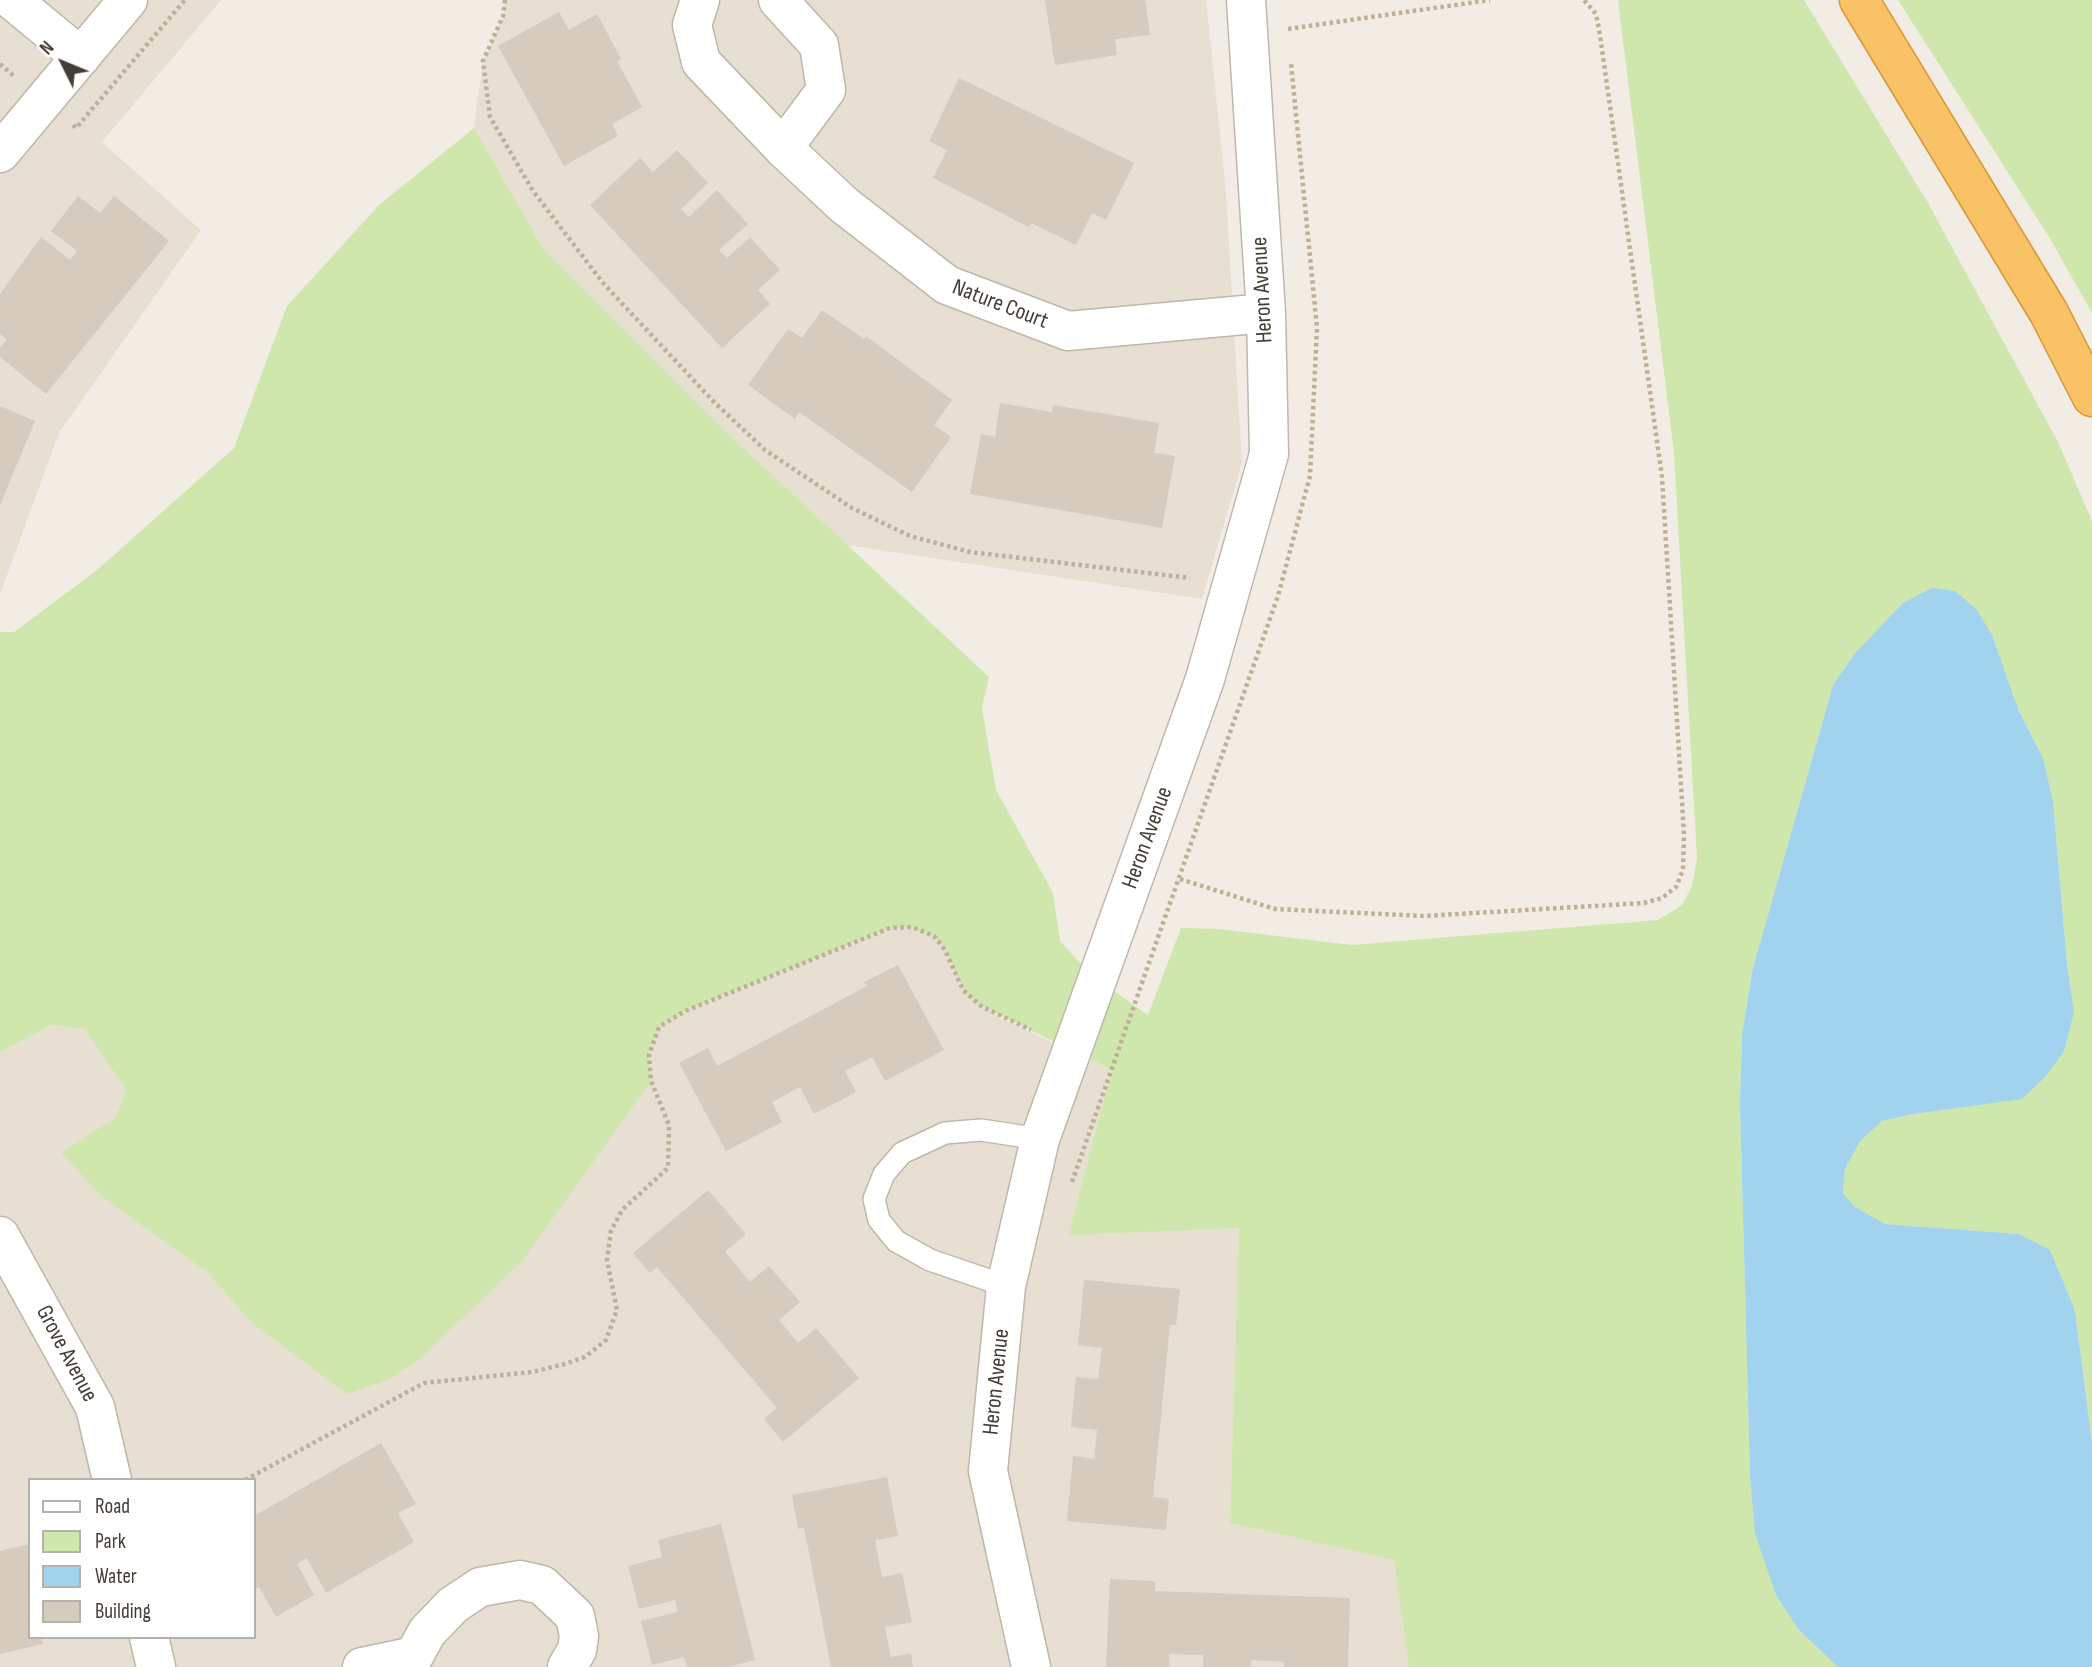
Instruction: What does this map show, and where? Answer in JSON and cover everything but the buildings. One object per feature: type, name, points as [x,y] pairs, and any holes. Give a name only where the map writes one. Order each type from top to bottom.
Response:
[{"type":"highway","points":[[1860,0],[2049,313],[2092,397]]},
{"type":"street","points":[[12,0],[81,57]]},
{"type":"street","points":[[0,153],[128,0]]},
{"type":"street","name":"Nature Court","points":[[700,0],[692,25],[701,62],[783,148],[844,205],[947,285],[1068,331],[1266,313]]},
{"type":"street","points":[[778,0],[819,45],[826,90],[783,148]]},
{"type":"street","name":"Heron Avenue","points":[[1031,1667],[988,1471],[1006,1286],[1040,1139],[1205,679],[1269,454],[1266,313],[1246,0]]},
{"type":"street","name":"Grove Avenue","points":[[0,1236],[96,1407],[112,1478]]},
{"type":"street","points":[[362,1667],[418,1661],[426,1632],[453,1605],[480,1587],[520,1580],[542,1585],[575,1616],[578,1643],[567,1667]]},
{"type":"street","points":[[149,1639],[156,1667]]},
{"type":"lane","points":[[1006,1286],[930,1260],[896,1241],[879,1220],[874,1199],[884,1174],[902,1153],[944,1133],[981,1130],[1040,1139]]},
{"type":"path","points":[[76,128],[185,0]]},
{"type":"path","points":[[505,0],[503,16],[483,61],[490,117],[534,191],[603,283],[713,401],[765,450],[852,508],[910,536],[970,552],[1190,578]]},
{"type":"path","points":[[1288,29],[1490,0]]},
{"type":"path","points":[[1068,1193],[1180,879],[1275,909],[1410,916],[1644,903],[1662,898],[1676,887],[1683,870],[1684,834],[1662,477],[1600,35],[1596,14],[1584,0]]},
{"type":"path","points":[[249,1478],[424,1383],[532,1372],[585,1357],[606,1340],[617,1310],[607,1260],[611,1231],[622,1210],[668,1168],[669,1125],[651,1081],[649,1055],[659,1027],[685,1011],[890,928],[912,928],[934,936],[945,950],[963,990],[981,1006],[1031,1030]]},
{"type":"shaded area","points":[[0,0],[221,0],[102,142],[201,230],[59,433],[0,594]]},
{"type":"shaded area","points":[[505,0],[1206,0],[1226,192],[1242,463],[1202,599],[847,545],[722,428],[544,250],[474,128],[483,61],[503,16]]},
{"type":"shaded area","points":[[912,927],[934,936],[945,950],[963,990],[1000,1018],[1112,1070],[1068,1234],[1239,1228],[1230,1523],[1394,1560],[1409,1667],[0,1667],[0,1052],[52,1025],[84,1029],[126,1089],[116,1117],[61,1153],[102,1197],[207,1272],[250,1321],[651,1081],[649,1055],[659,1027],[685,1011],[890,928]]},
{"type":"green space","points":[[1618,0],[1804,0],[1928,203],[2058,442],[2092,521],[2092,1443],[2075,1311],[2018,1234],[1885,1224],[1854,1207],[1843,1194],[1845,1169],[1860,1140],[1882,1121],[1913,1114],[2074,1012],[2067,964],[2053,801],[2043,758],[2019,711],[1992,635],[1903,603],[1855,653],[1833,685],[1753,968],[1742,1035],[1740,1104],[1750,1475],[1776,1595],[1798,1629],[1838,1667],[1409,1667],[1394,1560],[1230,1523],[1239,1228],[1068,1235],[1112,1070],[981,1006],[963,990],[945,950],[934,936],[912,928],[890,928],[685,1011],[659,1027],[649,1055],[651,1081],[522,1261],[420,1359],[387,1380],[347,1394],[250,1321],[207,1272],[102,1197],[61,1153],[116,1117],[126,1089],[84,1029],[52,1025],[0,1052],[0,632],[14,632],[97,570],[234,448],[287,306],[379,205],[474,128],[544,250],[722,428],[989,677],[982,708],[996,790],[1053,893],[1060,941],[1091,975],[1148,1015],[1181,928],[1219,929],[1352,945],[1658,920],[1682,905],[1692,886],[1697,859],[1674,453]]},
{"type":"green space","points":[[1898,0],[2092,0],[2092,313],[2049,237]]},
{"type":"water","points":[[1932,588],[1955,591],[1977,610],[1992,635],[2019,711],[2043,758],[2053,801],[2067,964],[2074,1012],[2064,1051],[2046,1076],[2022,1099],[1913,1114],[1882,1121],[1860,1141],[1845,1169],[1843,1194],[1855,1207],[1885,1224],[2019,1234],[2050,1250],[2075,1311],[2092,1443],[2092,1667],[1838,1667],[1798,1629],[1776,1595],[1755,1533],[1750,1475],[1740,1104],[1742,1035],[1753,968],[1833,685],[1855,653],[1903,603]]}]
